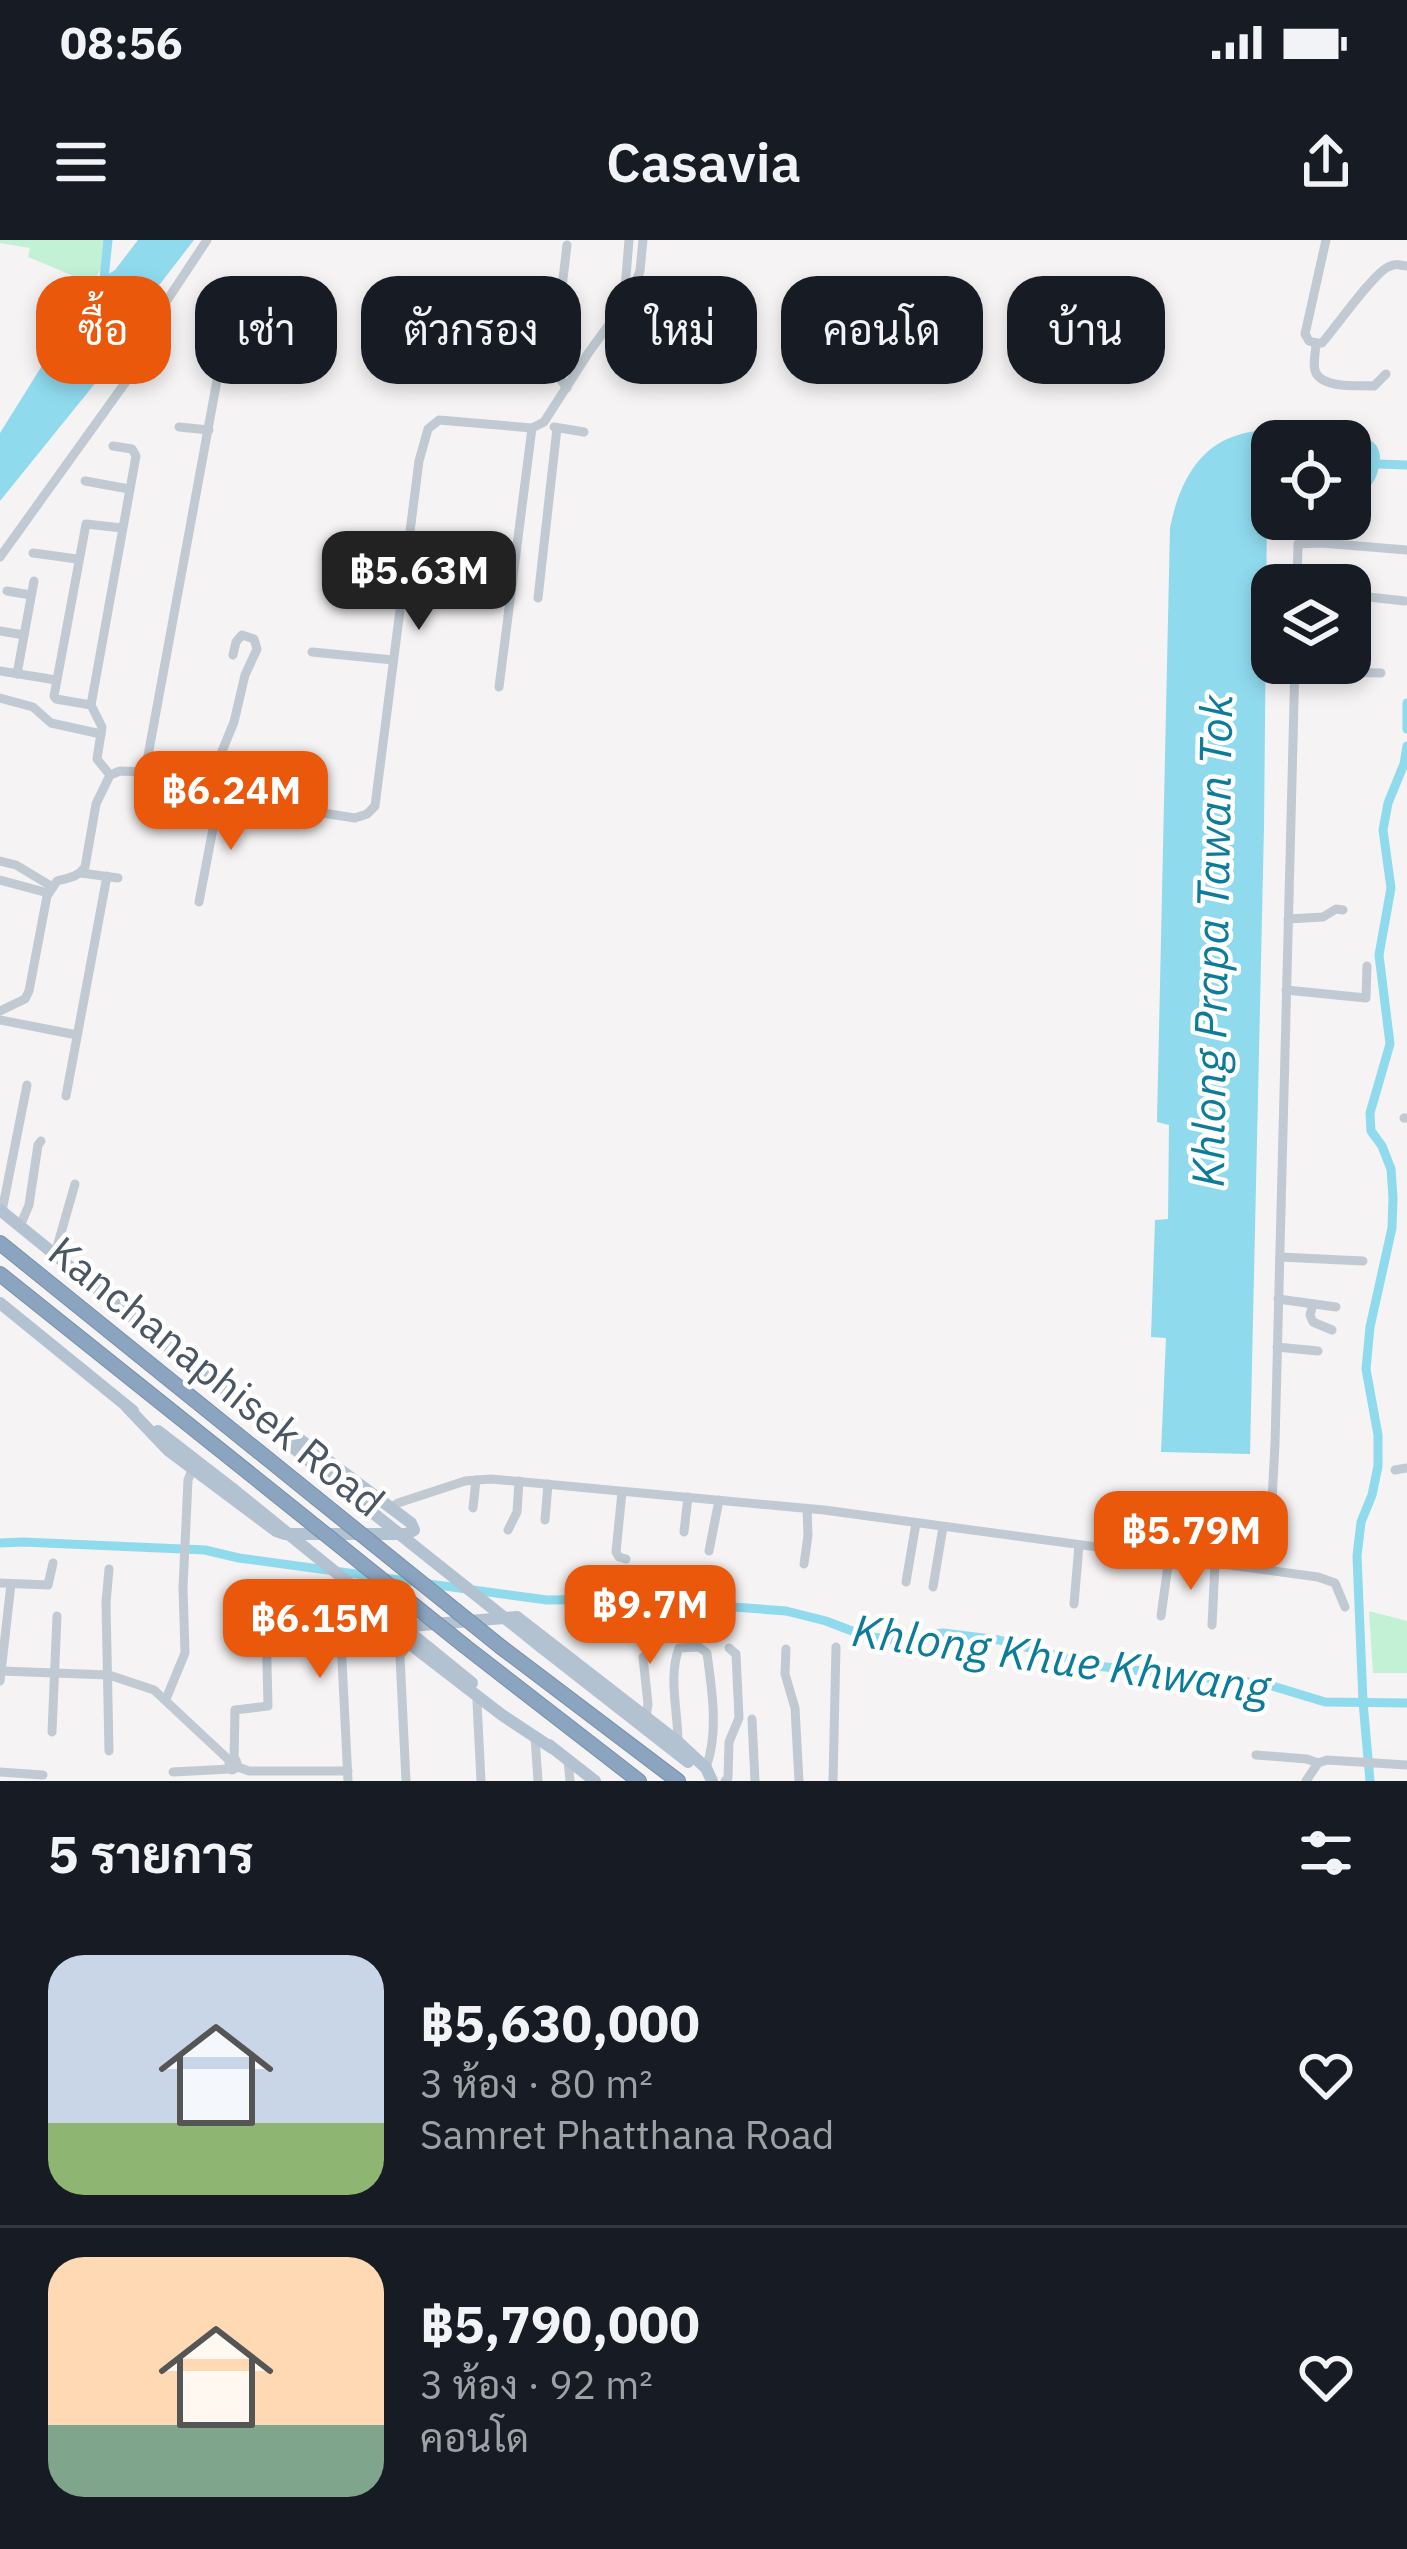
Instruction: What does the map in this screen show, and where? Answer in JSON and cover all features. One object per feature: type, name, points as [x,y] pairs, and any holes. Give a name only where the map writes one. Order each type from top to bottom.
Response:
[{"type":"highway","name":"Kanchanaphisek Road","points":[[0,1243],[500,1647],[678,1781]]},
{"type":"highway","name":"Kanchanaphisek Road","points":[[0,1274],[639,1781]]},
{"type":"main road","points":[[1,1210],[358,1501],[711,1777]]},
{"type":"main road","points":[[0,1304],[596,1781]]},
{"type":"main road","points":[[128,1407],[169,1451],[276,1531],[412,1533],[413,1526],[282,1426],[212,1382]]},
{"type":"main road","points":[[393,1631],[517,1617],[678,1742],[711,1777]]},
{"type":"main road","points":[[393,1631],[553,1748]]},
{"type":"street","points":[[0,557],[148,351],[152,323],[207,240]]},
{"type":"street","points":[[626,276],[629,240]]},
{"type":"street","points":[[637,276],[644,240]]},
{"type":"street","points":[[1326,240],[1305,334],[1309,341],[1322,343],[1383,269],[1407,266]]},
{"type":"street","points":[[567,244],[554,363],[567,388]]},
{"type":"street","points":[[499,687],[538,425],[605,331]]},
{"type":"street","points":[[1316,343],[1314,371],[1326,381],[1375,386],[1386,374]]},
{"type":"street","points":[[145,772],[217,384]]},
{"type":"street","points":[[81,873],[88,860],[96,804],[110,775],[121,771],[184,782],[217,796],[355,818],[368,814],[375,806],[419,461],[428,429],[439,420],[584,432]]},
{"type":"street","points":[[179,427],[209,430]]},
{"type":"street","points":[[538,598],[557,428]]},
{"type":"street","points":[[110,775],[97,759],[102,727],[91,705],[135,452],[113,446]]},
{"type":"street","points":[[85,481],[129,489]]},
{"type":"street","points":[[91,705],[56,698],[77,560],[86,524],[122,528]]},
{"type":"street","points":[[1298,564],[1298,544],[1407,550]]},
{"type":"street","points":[[32,553],[77,560]]},
{"type":"street","points":[[17,674],[34,581]]},
{"type":"street","points":[[7,591],[31,596]]},
{"type":"street","points":[[1371,598],[1405,602]]},
{"type":"street","points":[[0,632],[24,635]]},
{"type":"street","points":[[200,902],[218,761],[256,654],[254,639],[242,635],[233,655]]},
{"type":"street","points":[[312,652],[393,660]]},
{"type":"street","points":[[0,671],[56,680]]},
{"type":"street","points":[[1371,673],[1381,674]]},
{"type":"street","points":[[1265,1569],[1269,1562],[1277,1347],[1295,684]]},
{"type":"street","points":[[0,698],[34,707],[51,723],[101,734]]},
{"type":"street","points":[[0,861],[16,865],[50,890]]},
{"type":"street","points":[[0,1015],[25,999],[29,991],[50,890],[57,881],[81,873],[112,877],[66,1096]]},
{"type":"street","points":[[0,880],[50,890]]},
{"type":"street","points":[[1288,919],[1323,917],[1343,910]]},
{"type":"street","points":[[1286,990],[1363,999],[1367,966]]},
{"type":"street","points":[[0,1015],[77,1035]]},
{"type":"street","points":[[1,1210],[27,1084]]},
{"type":"street","points":[[20,1226],[29,1205],[41,1142]]},
{"type":"street","points":[[55,1254],[76,1184]]},
{"type":"street","points":[[1280,1257],[1363,1261]]},
{"type":"street","points":[[1278,1299],[1336,1307]]},
{"type":"street","points":[[1313,1304],[1313,1322],[1332,1330]]},
{"type":"street","points":[[1277,1347],[1318,1351]]},
{"type":"street","points":[[166,1699],[185,1653],[184,1563],[192,1470]]},
{"type":"street","points":[[390,1509],[398,1502],[476,1480],[807,1509],[1330,1580],[1339,1588],[1346,1607]]},
{"type":"street","points":[[473,1508],[476,1480]]},
{"type":"street","points":[[508,1530],[517,1512],[519,1481]]},
{"type":"street","points":[[545,1520],[548,1484]]},
{"type":"street","points":[[622,1492],[616,1552],[626,1559]]},
{"type":"street","points":[[684,1532],[688,1497]]},
{"type":"street","points":[[709,1551],[719,1500]]},
{"type":"street","points":[[805,1564],[807,1509]]},
{"type":"street","points":[[906,1582],[916,1523]]},
{"type":"street","points":[[933,1587],[943,1526]]},
{"type":"street","points":[[1074,1604],[1079,1544]]},
{"type":"street","points":[[1161,1616],[1169,1558]]},
{"type":"street","points":[[53,1563],[48,1585],[5,1584],[0,1677],[109,1675],[154,1690],[233,1764],[249,1771],[348,1776],[341,1640],[346,1619],[362,1604],[393,1631]]},
{"type":"street","points":[[1212,1624],[1215,1564]]},
{"type":"street","points":[[109,1569],[109,1751]]},
{"type":"street","points":[[320,1595],[340,1605],[346,1619]]},
{"type":"street","points":[[52,1732],[57,1616]]},
{"type":"street","points":[[233,1764],[235,1710],[268,1706],[266,1622]]},
{"type":"street","points":[[406,1781],[400,1657],[409,1644]]},
{"type":"street","points":[[678,1742],[672,1667],[679,1648],[699,1647],[707,1653],[713,1717],[711,1777]]},
{"type":"street","points":[[833,1781],[836,1647]]},
{"type":"street","points":[[725,1781],[729,1742],[740,1718],[736,1654],[729,1648]]},
{"type":"street","points":[[786,1649],[799,1781]]},
{"type":"street","points":[[643,1657],[646,1718]]},
{"type":"street","points":[[479,1698],[482,1781]]},
{"type":"street","points":[[752,1719],[755,1781]]},
{"type":"street","points":[[535,1737],[538,1781]]},
{"type":"street","points":[[1256,1755],[1407,1765]]},
{"type":"street","points":[[568,1761],[570,1781]]},
{"type":"street","points":[[1306,1781],[1318,1762]]},
{"type":"street","points":[[173,1772],[233,1764]]},
{"type":"street","points":[[0,1772],[43,1775]]},
{"type":"green space","points":[[104,240],[102,266],[97,276],[74,276],[28,257],[30,248],[0,243]]},
{"type":"green space","points":[[1369,1611],[1407,1621],[1407,1673],[1373,1673]]},
{"type":"water","points":[[138,240],[194,240],[166,276],[106,276]]},
{"type":"water","points":[[36,375],[36,384],[95,384],[0,501],[0,433]]},
{"type":"water","points":[[1251,432],[1251,540],[1267,540],[1267,564],[1251,564],[1251,684],[1265,684],[1250,1454],[1161,1452],[1166,1338],[1151,1337],[1155,1220],[1168,1219],[1169,1125],[1157,1122],[1170,528],[1195,465],[1215,446]]},
{"type":"water","points":[[1371,441],[1380,457],[1371,485]]},
{"type":"waterway","points":[[104,276],[108,240]]},
{"type":"waterway","name":"Khlong Prapa Tawan Tok","points":[[1371,464],[1407,465]]},
{"type":"waterway","points":[[1407,703],[1407,729]]},
{"type":"waterway","points":[[1370,1781],[1357,1556],[1361,1522],[1378,1466],[1378,1435],[1366,1369],[1370,1327],[1392,1228],[1393,1198],[1391,1169],[1371,1131],[1370,1113],[1390,1044],[1379,955],[1391,888],[1383,830],[1407,746]]},
{"type":"waterway","name":"Khlong Khue Khwang","points":[[0,1543],[205,1550],[547,1600],[625,1599],[786,1611],[865,1636],[895,1640],[943,1633],[999,1640],[1096,1666],[1266,1684],[1325,1702],[1407,1703]]}]
